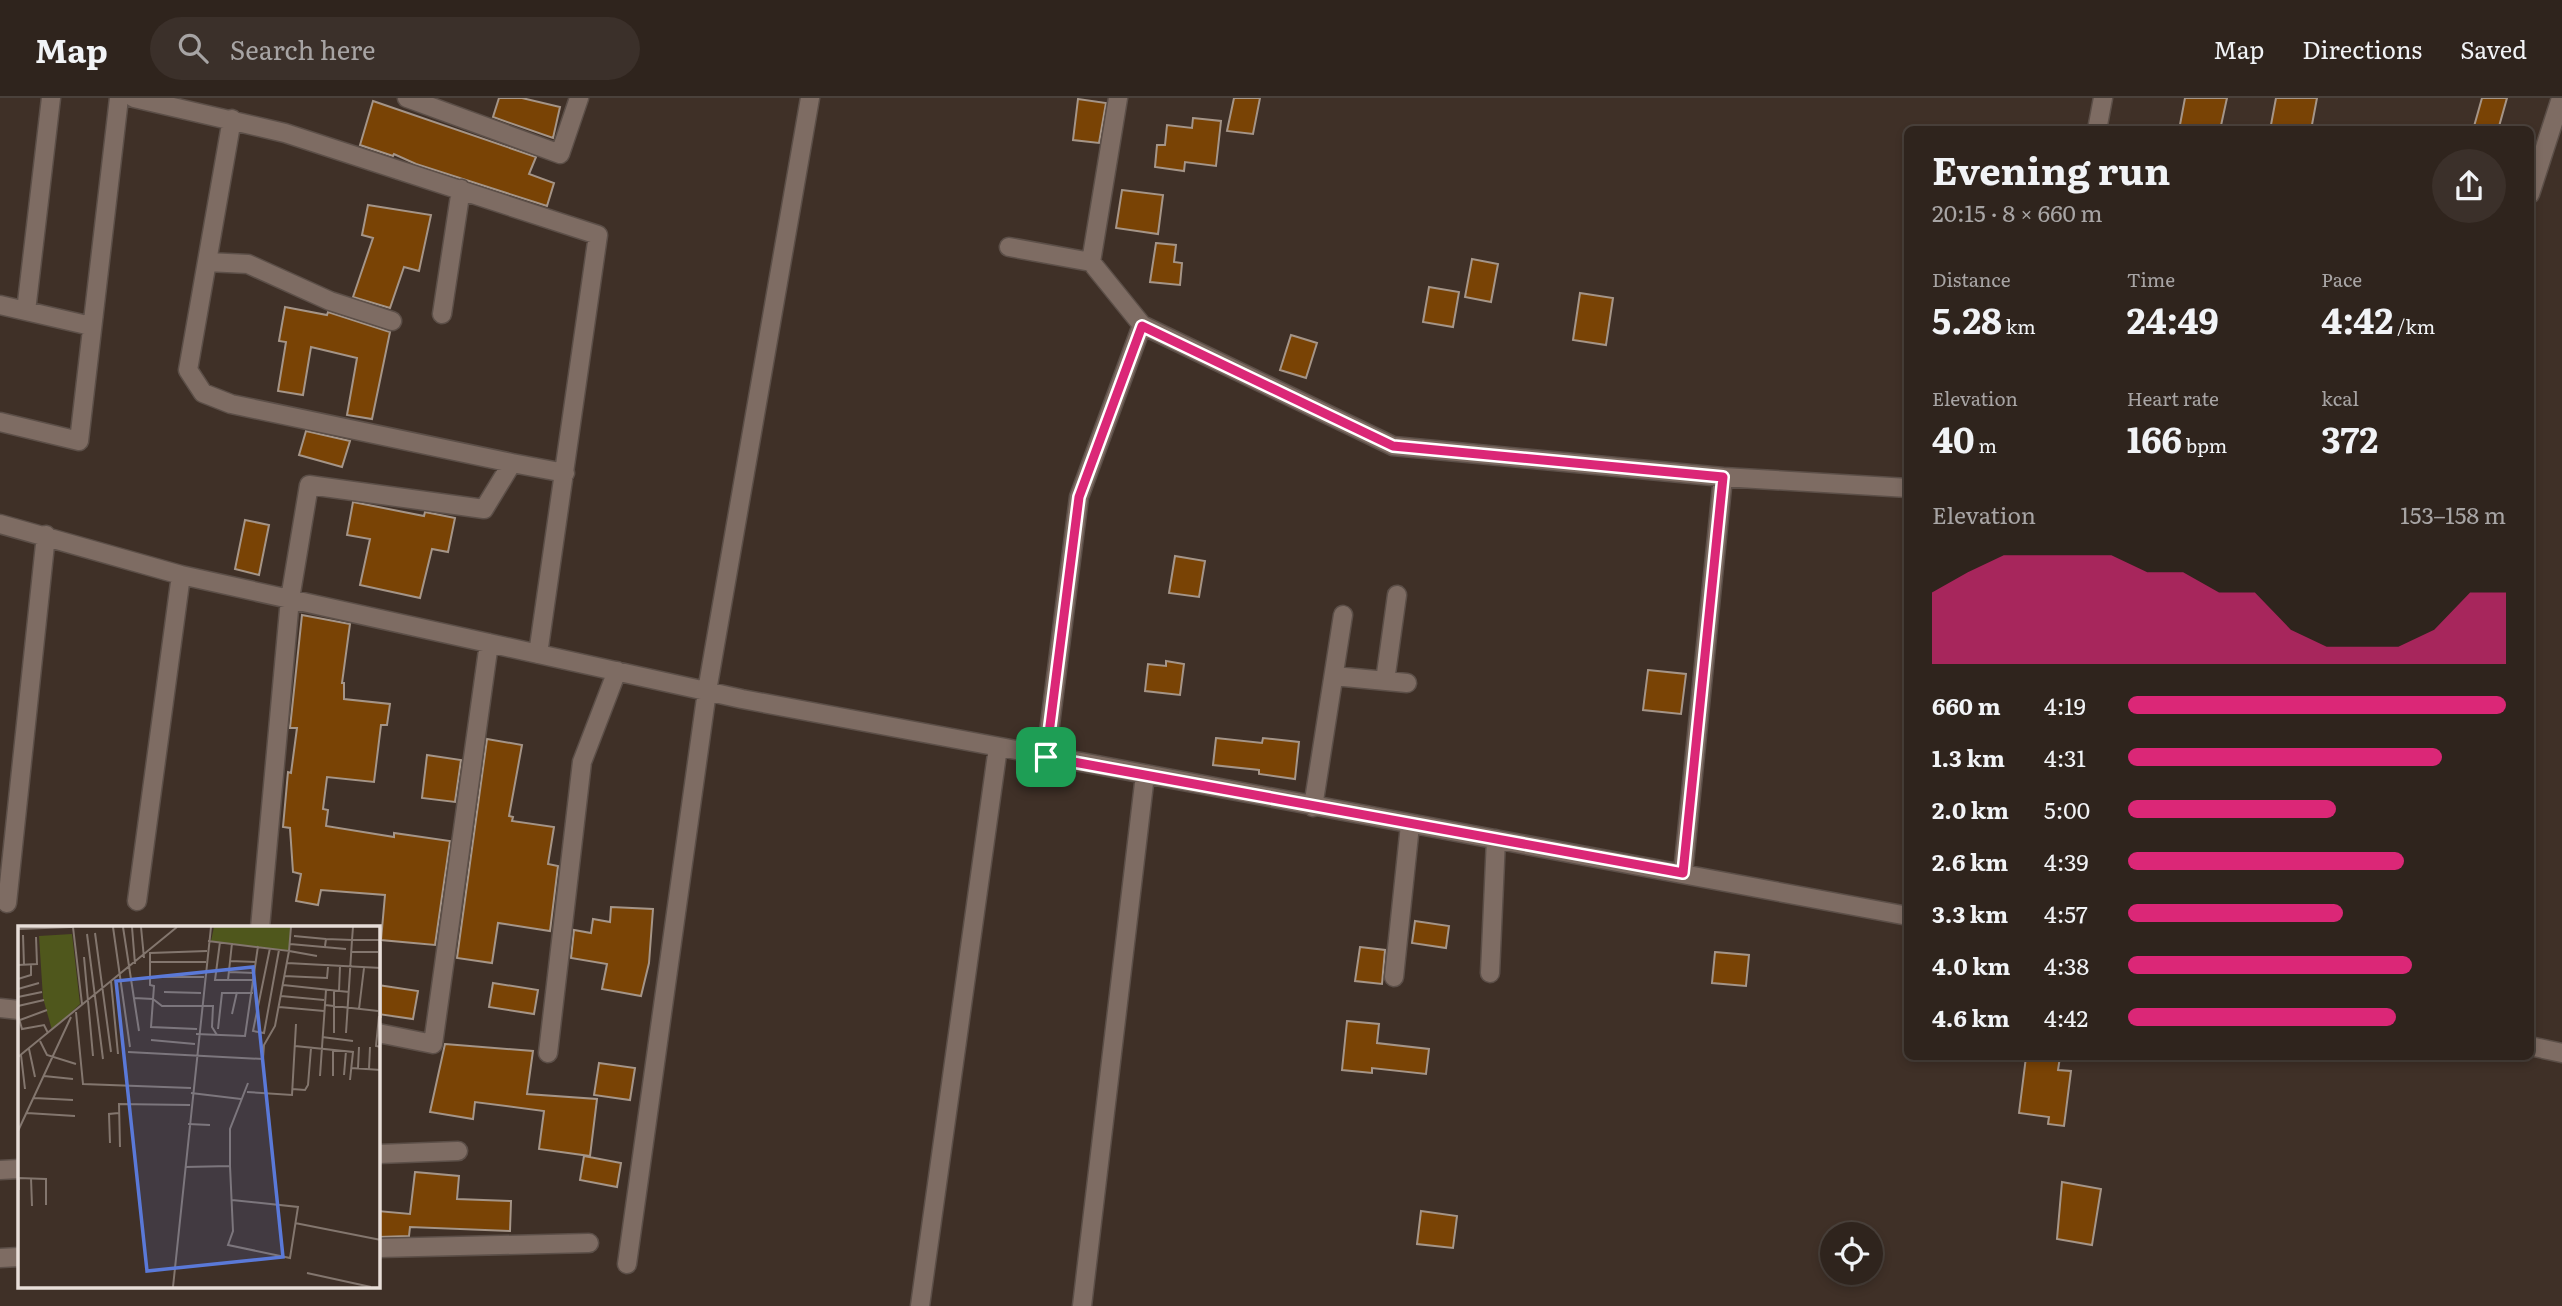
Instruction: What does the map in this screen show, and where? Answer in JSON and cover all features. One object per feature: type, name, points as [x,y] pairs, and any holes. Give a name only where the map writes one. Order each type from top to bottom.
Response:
[{"type":"street","points":[[26,311],[51,98]]},
{"type":"street","points":[[0,422],[79,441],[119,98]]},
{"type":"street","points":[[134,98],[232,119],[461,189],[598,235],[538,654]]},
{"type":"street","points":[[407,98],[560,154],[579,98]]},
{"type":"street","points":[[627,1264],[707,691],[810,98]]},
{"type":"street","points":[[1091,262],[1118,98]]},
{"type":"street","points":[[2098,126],[2104,98]]},
{"type":"street","points":[[2534,182],[2561,98]]},
{"type":"street","points":[[232,119],[188,370],[203,393],[231,404],[565,473]]},
{"type":"street","points":[[442,314],[461,189]]},
{"type":"street","points":[[1009,247],[1091,262],[1142,326],[1393,446],[1723,477],[1904,488]]},
{"type":"street","points":[[207,262],[248,264],[330,301],[392,321]]},
{"type":"street","points":[[0,305],[91,326]]},
{"type":"street","points":[[1046,757],[1079,497],[1142,326]]},
{"type":"street","points":[[260,926],[290,599],[309,485],[484,509],[512,463]]},
{"type":"street","points":[[1683,873],[1723,477]]},
{"type":"street","points":[[0,524],[181,575],[707,691],[1046,757],[1904,915]]},
{"type":"street","points":[[7,903],[46,535]]},
{"type":"street","points":[[137,901],[181,575]]},
{"type":"street","points":[[1385,681],[1397,595]]},
{"type":"street","points":[[1313,807],[1343,615]]},
{"type":"street","points":[[380,1033],[433,1044],[489,643]]},
{"type":"street","points":[[548,1053],[582,762],[617,671]]},
{"type":"street","points":[[1334,676],[1407,683]]},
{"type":"street","points":[[920,1306],[998,747]]},
{"type":"street","points":[[1083,1306],[1145,775]]},
{"type":"street","points":[[1394,976],[1410,825]]},
{"type":"street","points":[[1490,974],[1496,839]]},
{"type":"street","points":[[0,1008],[18,1010]]},
{"type":"street","points":[[2534,1047],[2562,1053]]},
{"type":"street","points":[[380,1154],[458,1151]]},
{"type":"street","points":[[0,1170],[18,1169]]},
{"type":"street","points":[[380,1248],[589,1243]]},
{"type":"street","points":[[0,1258],[18,1257]]},
{"type":"building","points":[[499,98],[522,98],[560,107],[553,138],[493,117]]},
{"type":"building","points":[[1234,98],[1260,98],[1253,134],[1227,131]]},
{"type":"building","points":[[2185,98],[2227,98],[2221,126],[2180,126]]},
{"type":"building","points":[[2276,98],[2317,98],[2312,126],[2271,126]]},
{"type":"building","points":[[2482,98],[2507,98],[2499,126],[2474,126]]},
{"type":"building","points":[[1078,99],[1106,103],[1099,143],[1073,140]]},
{"type":"building","points":[[373,101],[536,157],[529,174],[554,183],[547,206],[360,145]]},
{"type":"building","points":[[1193,118],[1221,121],[1216,166],[1185,162],[1184,171],[1155,167],[1157,145],[1165,145],[1167,125],[1192,128]]},
{"type":"building","points":[[1122,190],[1163,195],[1158,234],[1116,228]]},
{"type":"building","points":[[368,205],[431,215],[419,271],[404,267],[390,308],[353,297],[373,238],[362,235]]},
{"type":"building","points":[[1156,243],[1176,245],[1174,262],[1182,263],[1180,285],[1150,282]]},
{"type":"building","points":[[1472,259],[1498,264],[1491,302],[1465,297]]},
{"type":"building","points":[[1429,287],[1459,292],[1453,327],[1423,322]]},
{"type":"building","points":[[1580,293],[1613,298],[1606,345],[1573,340]]},
{"type":"building","points":[[285,307],[327,315],[328,312],[390,332],[372,419],[347,415],[357,358],[311,347],[303,395],[278,391],[286,342],[279,341]]},
{"type":"building","points":[[1291,335],[1317,343],[1306,378],[1280,370]]},
{"type":"building","points":[[306,431],[350,441],[342,467],[299,455]]},
{"type":"building","points":[[353,502],[424,516],[425,512],[455,518],[448,552],[432,549],[420,598],[360,585],[370,539],[347,535]]},
{"type":"building","points":[[245,520],[269,525],[259,575],[235,569]]},
{"type":"building","points":[[1175,556],[1205,561],[1199,597],[1169,593]]},
{"type":"building","points":[[302,615],[350,624],[342,683],[344,699],[390,704],[387,725],[381,725],[374,782],[327,777],[323,809],[328,810],[326,826],[394,837],[394,833],[450,841],[435,945],[381,940],[385,895],[321,890],[318,905],[296,901],[301,874],[293,872],[290,828],[283,827],[288,772],[291,773],[297,728],[290,728]]},
{"type":"building","points":[[1166,661],[1184,664],[1180,695],[1145,691],[1148,664],[1166,666]]},
{"type":"building","points":[[1648,670],[1686,674],[1681,714],[1643,710]]},
{"type":"building","points":[[1216,738],[1262,743],[1263,738],[1299,742],[1295,779],[1259,774],[1259,770],[1213,765]]},
{"type":"building","points":[[487,739],[522,745],[509,816],[513,817],[512,821],[554,827],[548,864],[558,866],[550,931],[498,923],[492,963],[457,958]]},
{"type":"building","points":[[427,755],[461,760],[455,802],[422,798]]},
{"type":"building","points":[[611,907],[653,909],[649,963],[641,996],[602,989],[607,964],[571,958],[574,930],[591,933],[593,919],[610,922]]},
{"type":"building","points":[[1415,921],[1449,926],[1446,948],[1412,943]]},
{"type":"building","points":[[1360,947],[1385,950],[1382,984],[1355,981]]},
{"type":"building","points":[[1715,952],[1749,955],[1746,986],[1712,983]]},
{"type":"building","points":[[493,983],[538,990],[534,1014],[489,1007]]},
{"type":"building","points":[[380,985],[418,991],[413,1019],[380,1014]]},
{"type":"building","points":[[1347,1021],[1379,1024],[1377,1043],[1429,1049],[1426,1074],[1372,1068],[1372,1073],[1342,1070]]},
{"type":"building","points":[[445,1044],[533,1051],[527,1094],[597,1099],[590,1156],[539,1149],[544,1111],[475,1102],[473,1119],[430,1112]]},
{"type":"building","points":[[2026,1060],[2060,1060],[2058,1070],[2071,1071],[2064,1126],[2048,1124],[2049,1117],[2019,1113]]},
{"type":"building","points":[[599,1063],[635,1068],[630,1100],[594,1095]]},
{"type":"building","points":[[584,1156],[621,1163],[617,1187],[580,1180]]},
{"type":"building","points":[[415,1172],[459,1176],[457,1199],[511,1201],[510,1231],[410,1227],[409,1236],[380,1237],[380,1211],[410,1214]]},
{"type":"building","points":[[2062,1182],[2101,1189],[2092,1245],[2057,1239]]},
{"type":"building","points":[[1421,1211],[1457,1216],[1453,1248],[1417,1244]]},
{"type":"route","points":[[1142,326],[1393,446],[1723,477],[1683,873],[1046,757],[1079,497],[1142,326]]}]
